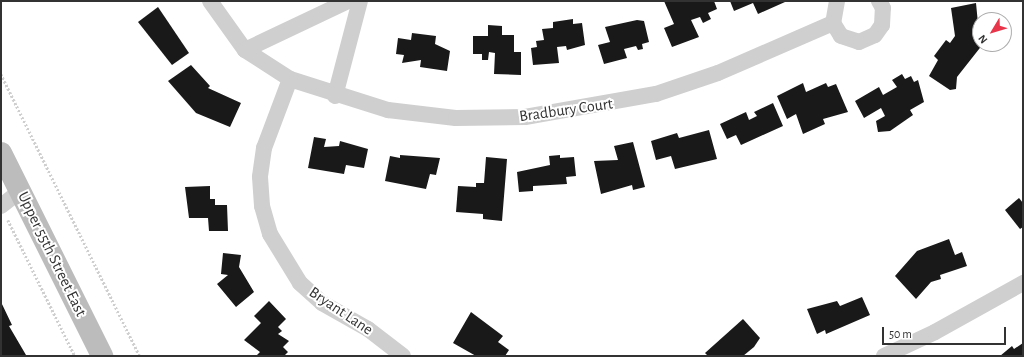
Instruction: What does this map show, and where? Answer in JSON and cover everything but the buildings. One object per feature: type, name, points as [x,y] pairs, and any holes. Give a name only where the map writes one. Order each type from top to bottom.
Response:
[{"type":"street","points":[[210,1],[246,50],[348,1]]},
{"type":"street","points":[[335,96],[360,1]]},
{"type":"street","points":[[837,1],[833,23],[841,36],[859,42],[875,35],[882,25],[883,8],[879,1]]},
{"type":"street","name":"Bradbury Court","points":[[246,50],[290,79],[335,96],[388,110],[456,118],[560,113],[685,85],[833,23]]},
{"type":"street","name":"Bryant Lane","points":[[290,79],[268,134],[260,177],[262,206],[270,234],[300,283],[322,303],[368,329],[403,356]]},
{"type":"street","name":"Upper 55th Street East","points":[[1,153],[102,356]]},
{"type":"street","points":[[1,206],[20,191]]},
{"type":"street","points":[[884,356],[935,332],[1023,283]]},
{"type":"path","points":[[1,74],[140,356]]},
{"type":"path","points":[[1,206],[75,356]]}]
